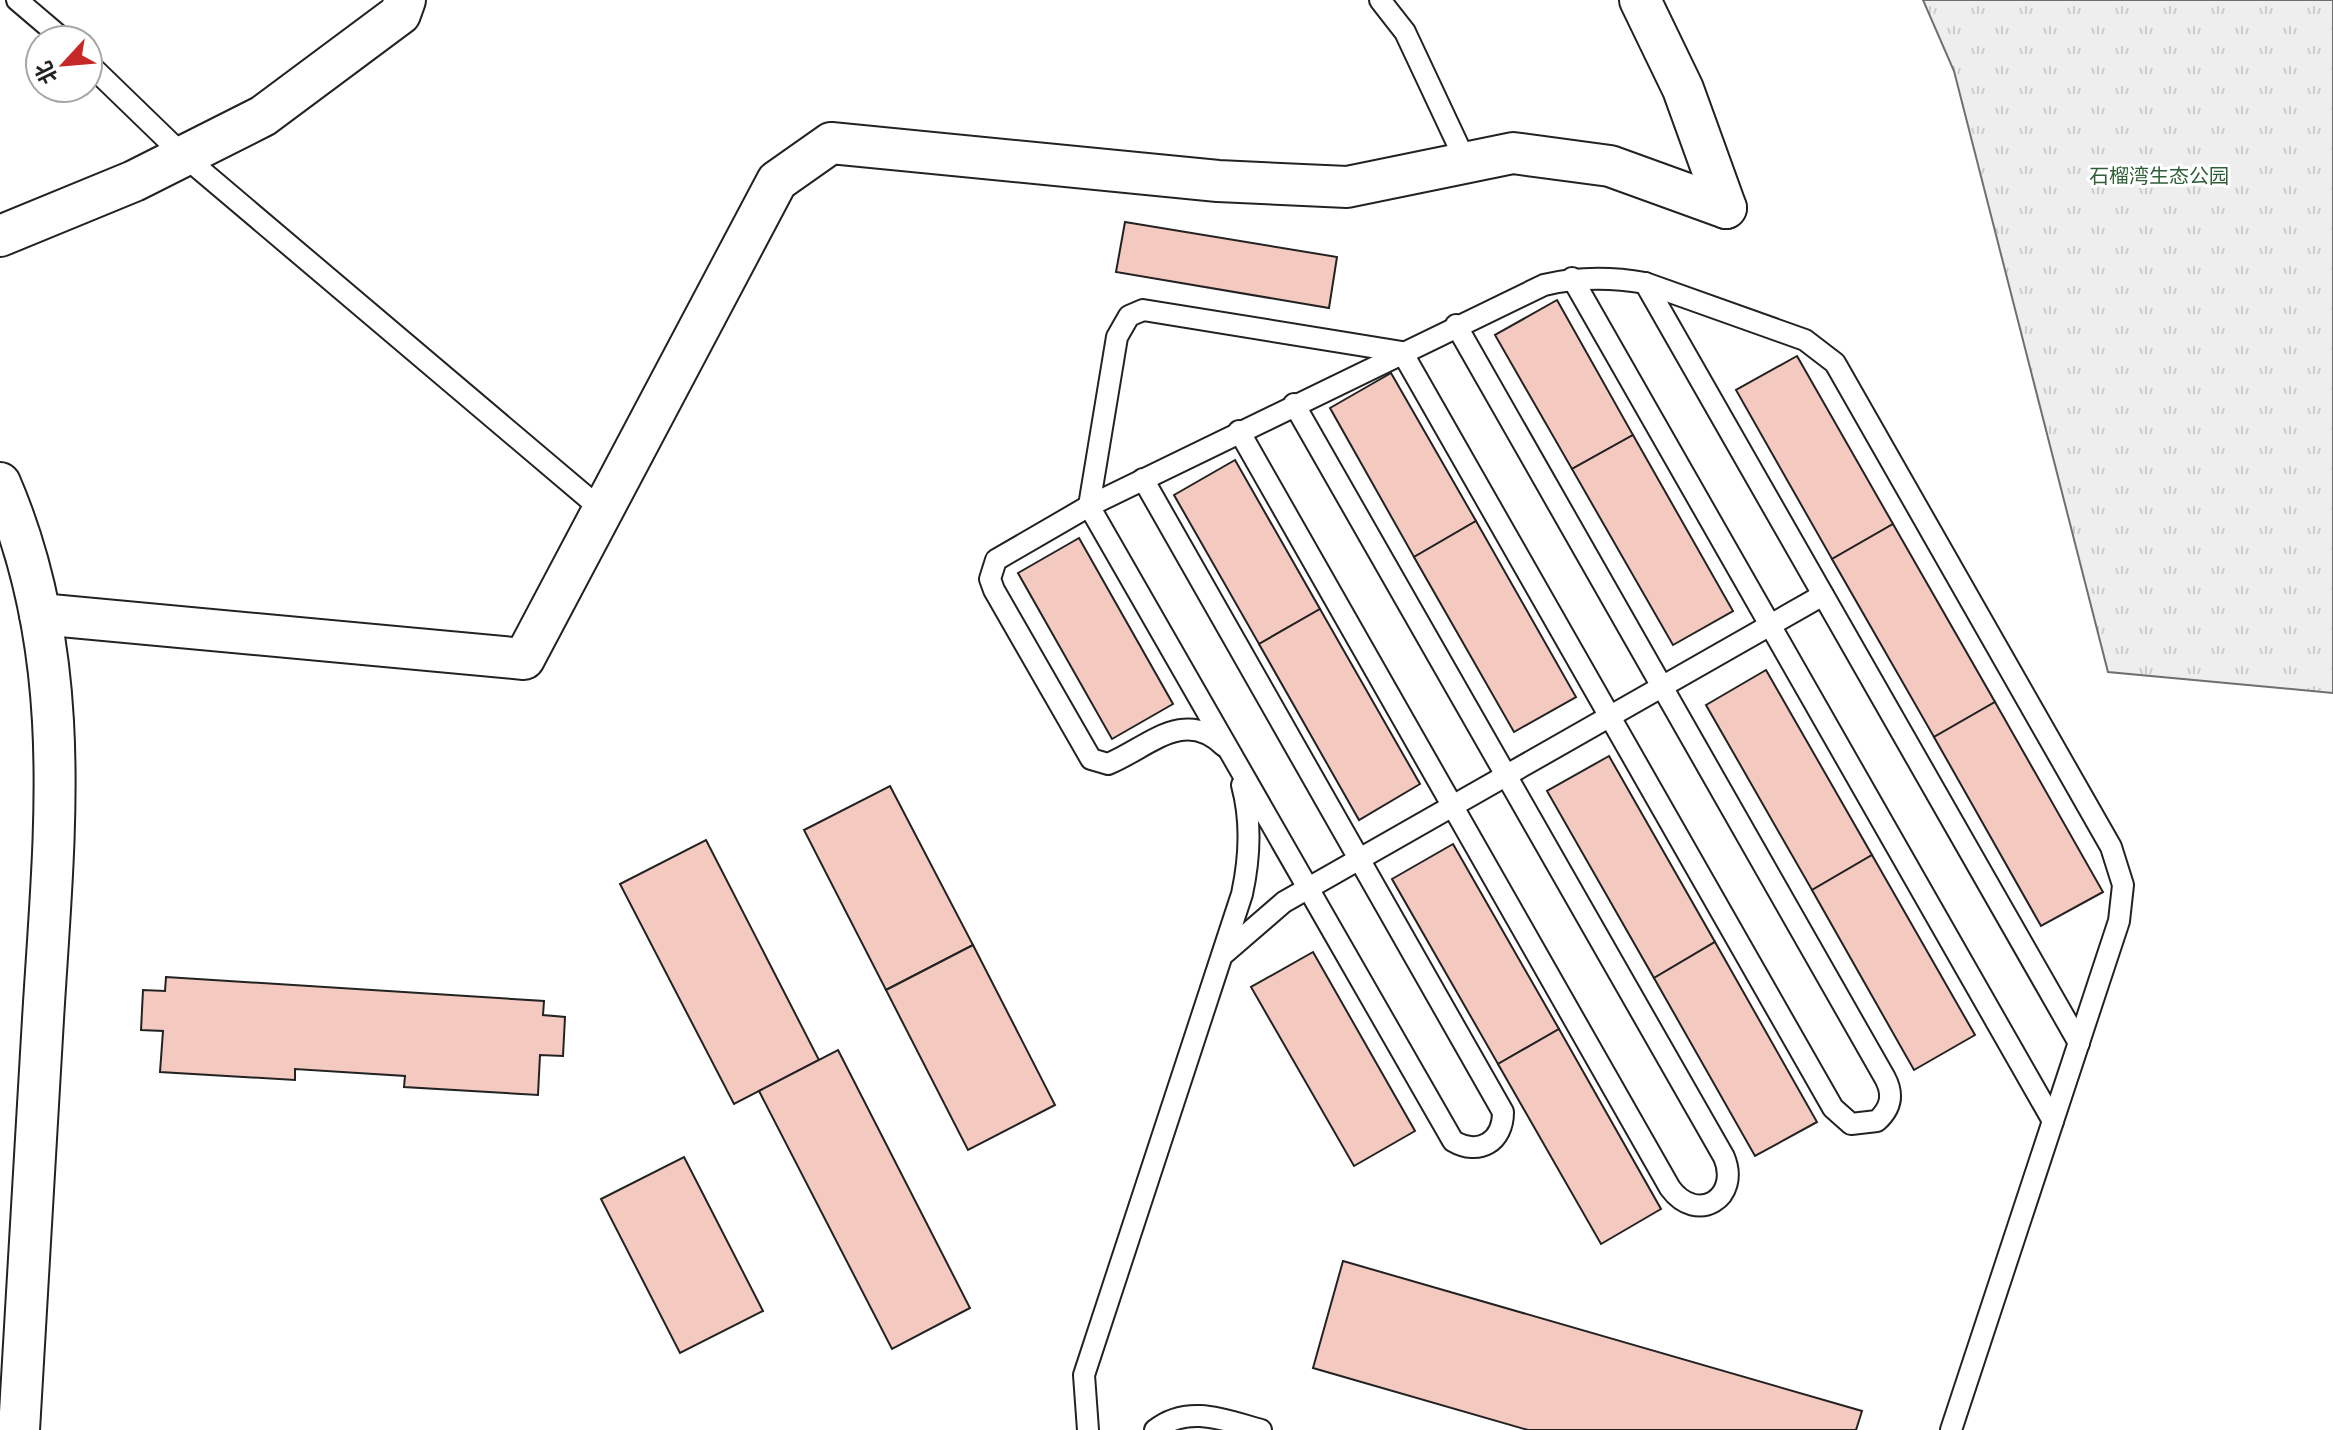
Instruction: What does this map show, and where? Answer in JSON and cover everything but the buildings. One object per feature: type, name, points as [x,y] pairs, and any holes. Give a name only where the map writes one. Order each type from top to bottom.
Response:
[{"type":"street","points":[[0,236],[134,181],[263,116],[400,14],[405,0]]},
{"type":"street","points":[[40,614],[524,659],[777,181],[831,143],[1218,181],[1347,187],[1513,153],[1610,166],[1726,208],[1683,89],[1640,0]]},
{"type":"street","points":[[0,483],[16,521],[47,644],[57,774],[19,1430]]},
{"type":"lane","points":[[17,0],[45,24]]},
{"type":"lane","points":[[1380,0],[1405,32],[1466,162]]},
{"type":"lane","points":[[104,78],[184,156],[602,510]]},
{"type":"lane","points":[[1572,278],[2053,1121]]},
{"type":"lane","points":[[1088,1430],[1084,1375],[1222,956],[1249,862],[1246,803],[1230,753],[1207,733],[1179,729],[1108,764],[1091,759],[994,590],[990,579],[996,560],[1089,506],[1294,404],[1517,295],[1572,278],[1645,283],[1805,340],[1835,363],[2119,865],[2123,903],[1951,1430]]},
{"type":"lane","points":[[1645,283],[2079,1043]]},
{"type":"lane","points":[[1143,479],[1503,1112],[1503,1125],[1489,1144],[1477,1149],[1464,1148],[1445,1131],[1089,506],[1117,337],[1129,316],[1143,310],[1157,310],[1402,352]]},
{"type":"lane","points":[[1402,352],[1833,1108],[1840,1118],[1851,1124],[1877,1121],[1890,1101],[1891,1089],[1456,325]]},
{"type":"lane","points":[[1239,431],[1670,1188],[1689,1205],[1714,1201],[1723,1193],[1728,1181],[1724,1157],[1294,404]]},
{"type":"lane","points":[[1222,956],[1264,917],[1307,889],[1823,595]]},
{"type":"lane","points":[[1155,1430],[1179,1417],[1196,1414],[1261,1430]]},
{"type":"green space","name":"石榴湾生态公园","points":[[1923,0],[2333,0],[2333,693],[2108,672],[1954,71]]}]
